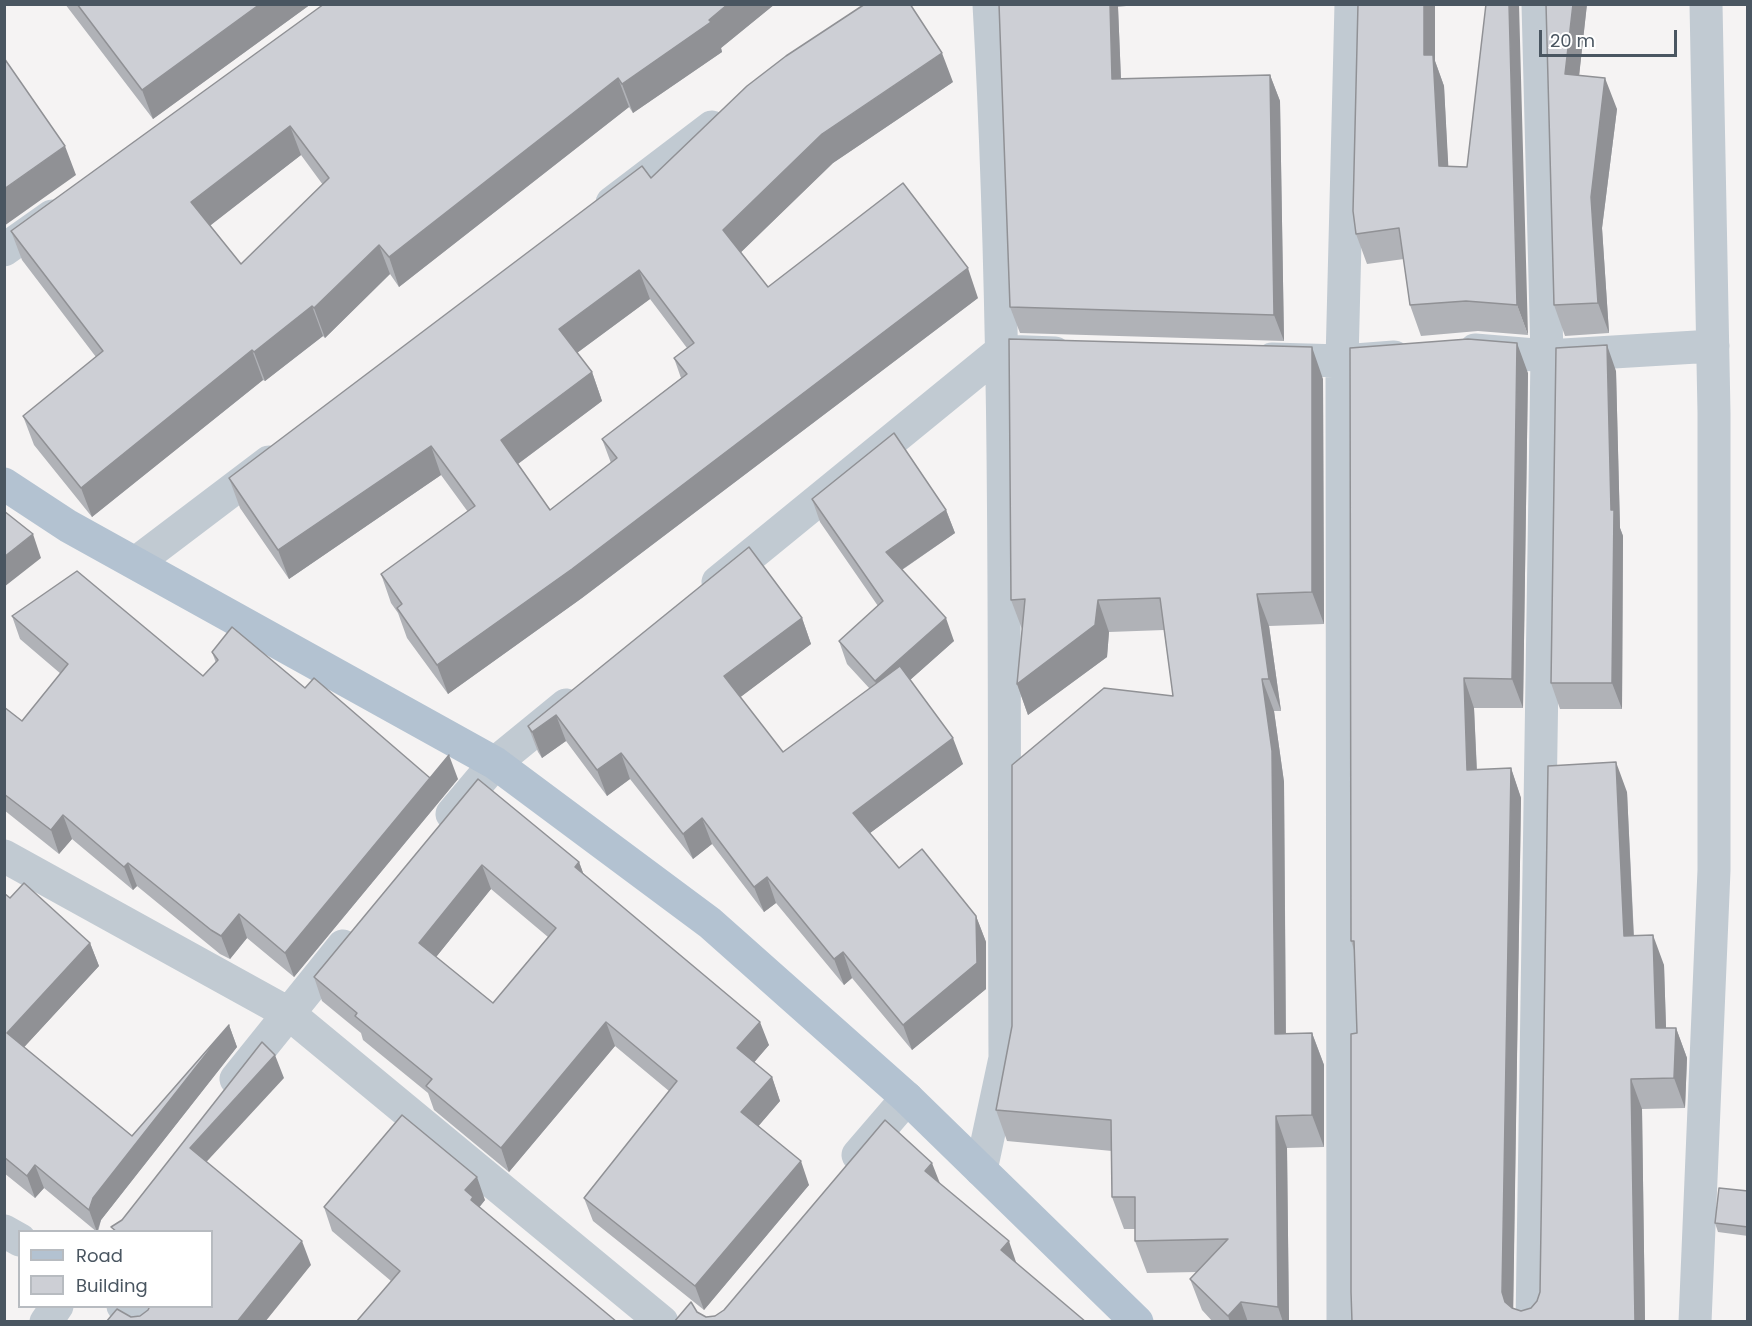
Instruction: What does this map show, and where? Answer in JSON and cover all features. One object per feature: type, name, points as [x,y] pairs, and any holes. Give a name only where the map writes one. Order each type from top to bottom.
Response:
[{"type":"main road","points":[[6,487],[68,526],[137,562],[495,763],[710,923],[907,1098],[1137,1322]]},
{"type":"street","points":[[981,1170],[1005,1058],[1001,351],[996,122],[990,4]]},
{"type":"street","points":[[1343,1322],[1342,361],[1352,4]]},
{"type":"street","points":[[1532,1322],[1546,356],[1538,4]]},
{"type":"street","points":[[1695,1322],[1714,870],[1713,346],[1706,4]]},
{"type":"street","points":[[586,222],[740,106]]},
{"type":"street","points":[[4,250],[72,201]]},
{"type":"street","points":[[1236,358],[1342,361],[1479,350],[1546,356],[1713,346]]},
{"type":"street","points":[[697,598],[1001,351],[1083,354]]},
{"type":"street","points":[[137,562],[290,446]]},
{"type":"street","points":[[436,834],[495,763],[587,688]]},
{"type":"street","points":[[4,856],[288,1013],[662,1322]]},
{"type":"street","points":[[216,1104],[362,923]]},
{"type":"street","points":[[838,1178],[907,1098]]},
{"type":"street","points":[[4,1231],[18,1239]]},
{"type":"street","points":[[46,1322],[56,1308]]},
{"type":"street","points":[[125,1308],[142,1322]]},
{"type":"building","points":[[77,4],[260,4],[142,90]]},
{"type":"building","points":[[324,4],[728,4],[709,20],[711,22],[622,84],[618,78],[389,257],[379,245],[314,308],[312,306],[254,352],[252,350],[81,488],[23,416],[103,351],[11,231]],"holes":[[[290,126],[329,178],[241,264],[191,202]]]},
{"type":"building","points":[[865,4],[910,4],[942,53],[822,134],[723,230],[768,287],[903,183],[968,268],[572,569],[437,665],[397,608],[402,604],[381,574],[475,506],[431,446],[278,550],[229,478],[642,166],[651,178],[747,86],[786,56]],"holes":[[[639,270],[694,343],[674,358],[687,374],[602,439],[617,458],[550,510],[501,440],[592,372],[559,329]]]},
{"type":"building","points":[[999,4],[1110,4],[1112,79],[1270,75],[1274,315],[1010,307]]},
{"type":"building","points":[[1358,4],[1424,4],[1424,55],[1433,55],[1439,166],[1467,167],[1486,4],[1509,4],[1517,305],[1466,301],[1410,305],[1399,228],[1356,234],[1353,211]]},
{"type":"building","points":[[1546,4],[1573,4],[1565,74],[1605,78],[1591,197],[1598,303],[1554,305]]},
{"type":"building","points":[[4,58],[65,146],[4,189]]},
{"type":"building","points":[[1009,339],[1312,347],[1312,592],[1257,594],[1269,679],[1262,679],[1272,751],[1275,1034],[1312,1033],[1312,1115],[1276,1116],[1278,1307],[1241,1302],[1228,1316],[1190,1279],[1228,1239],[1135,1241],[1135,1197],[1112,1197],[1111,1120],[996,1110],[1012,1026],[1012,765],[1104,688],[1173,696],[1160,598],[1098,600],[1095,625],[1017,684],[1025,599],[1011,600]]},
{"type":"building","points":[[1468,339],[1517,343],[1512,679],[1464,678],[1467,770],[1511,768],[1502,1292],[1505,1302],[1521,1311],[1531,1308],[1540,1292],[1548,766],[1616,762],[1624,936],[1653,935],[1656,1028],[1676,1028],[1674,1078],[1631,1079],[1635,1322],[1352,1322],[1351,1034],[1357,1033],[1354,941],[1351,941],[1350,348]]},
{"type":"building","points":[[1607,345],[1611,510],[1614,510],[1612,683],[1551,683],[1556,348]]},
{"type":"building","points":[[894,433],[946,510],[886,552],[946,618],[875,681],[839,641],[883,601],[812,499]]},
{"type":"building","points":[[4,511],[33,534],[4,557]]},
{"type":"building","points":[[749,547],[802,618],[724,676],[783,752],[900,666],[953,738],[853,813],[899,868],[922,849],[976,916],[977,963],[903,1025],[843,952],[834,959],[767,877],[754,887],[702,818],[683,834],[621,753],[597,770],[556,715],[532,732],[528,726]]},
{"type":"building","points":[[77,571],[203,676],[218,660],[212,652],[232,627],[305,688],[314,678],[430,778],[285,953],[239,914],[221,936],[128,863],[124,867],[63,815],[51,830],[4,794],[4,707],[22,721],[68,664],[12,616]]},
{"type":"building","points":[[478,779],[579,862],[575,867],[760,1022],[737,1048],[772,1077],[741,1112],[801,1161],[695,1286],[584,1198],[677,1081],[606,1022],[501,1148],[426,1086],[432,1079],[355,1016],[357,1013],[314,977]],"holes":[[[482,865],[556,928],[493,1003],[419,943]]]},
{"type":"building","points":[[24,883],[90,943],[7,1033],[132,1136],[229,1025],[93,1198],[89,1210],[35,1165],[27,1176],[4,1157],[4,893],[10,898]]},
{"type":"building","points":[[262,1042],[275,1055],[190,1148],[302,1241],[237,1322],[106,1322],[117,1309],[131,1317],[140,1316],[149,1308],[213,1308],[213,1230],[115,1230],[111,1227],[122,1220]]},
{"type":"building","points":[[402,1115],[477,1177],[465,1190],[473,1197],[471,1200],[617,1322],[356,1322],[400,1271],[324,1207]]},
{"type":"building","points":[[885,1120],[932,1163],[925,1171],[1009,1241],[1001,1250],[1086,1322],[674,1322],[691,1302],[697,1312],[706,1317],[715,1316],[724,1310]]},
{"type":"building","points":[[1719,1188],[1748,1191],[1748,1227],[1715,1223]]}]
